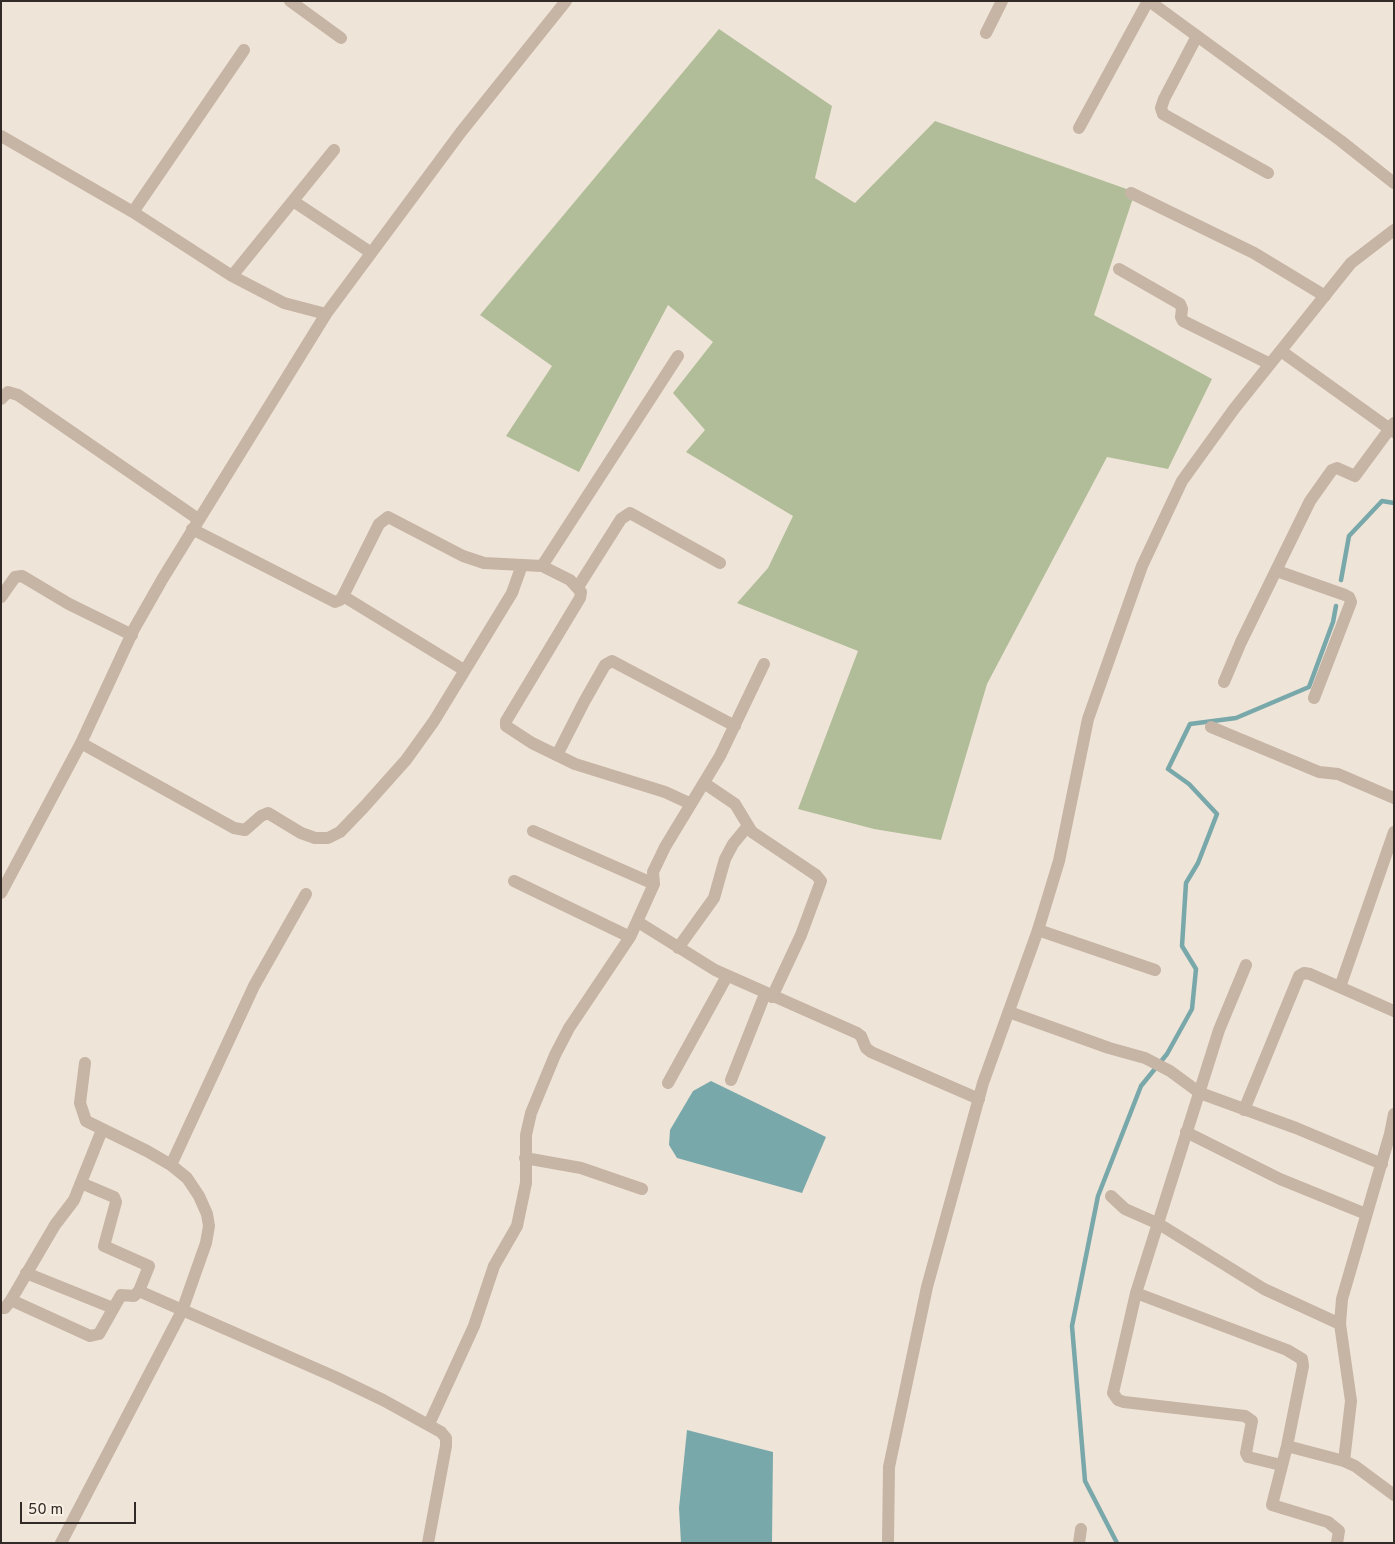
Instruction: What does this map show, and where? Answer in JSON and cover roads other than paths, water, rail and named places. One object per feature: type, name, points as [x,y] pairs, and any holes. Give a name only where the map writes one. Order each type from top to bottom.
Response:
[{"type":"street","points":[[290,1],[341,38]]},
{"type":"street","points":[[1,893],[5,875],[81,743],[132,635],[195,524],[326,314],[370,252],[461,132],[566,1]]},
{"type":"street","points":[[986,33],[1002,1]]},
{"type":"street","points":[[1079,128],[1148,1],[1341,141],[1394,183]]},
{"type":"street","points":[[1197,36],[1164,99],[1161,108],[1163,114],[1268,173]]},
{"type":"street","points":[[133,212],[244,50]]},
{"type":"street","points":[[1,136],[133,212],[232,276],[284,303],[326,314]]},
{"type":"street","points":[[232,276],[334,150]]},
{"type":"street","points":[[1131,193],[1254,253],[1325,296]]},
{"type":"street","points":[[294,201],[370,252]]},
{"type":"street","points":[[888,1543],[888,1467],[927,1287],[979,1098],[1038,930],[1059,861],[1088,719],[1142,566],[1182,481],[1234,409],[1351,263],[1394,230]]},
{"type":"street","points":[[1119,269],[1180,304],[1183,321],[1270,364]]},
{"type":"street","points":[[1224,682],[1241,642],[1310,501],[1332,470],[1337,468],[1355,476],[1392,428],[1281,351]]},
{"type":"street","points":[[542,566],[678,356]]},
{"type":"street","points":[[1,399],[8,392],[18,395],[195,524],[335,602],[343,596],[379,524],[388,517],[463,556],[484,564],[542,566],[570,580],[578,586],[581,592],[580,598],[506,721],[506,726],[575,764],[665,792],[691,804]]},
{"type":"street","points":[[578,586],[621,519],[630,513],[720,563]]},
{"type":"street","points":[[81,743],[234,828],[245,830],[261,816],[268,813],[302,833],[315,838],[328,838],[340,832],[406,760],[434,721],[512,593],[522,566]]},
{"type":"street","points":[[1277,571],[1345,595],[1349,597],[1351,602],[1314,698]]},
{"type":"street","points":[[1,597],[15,577],[22,576],[69,604],[132,635]]},
{"type":"street","points":[[343,596],[464,670]]},
{"type":"street","points":[[556,755],[605,666],[612,661],[735,726]]},
{"type":"street","points":[[429,1424],[474,1326],[494,1266],[517,1226],[526,1183],[526,1135],[531,1112],[555,1056],[569,1028],[638,922],[654,884],[653,872],[665,847],[704,783],[735,726],[764,664]]},
{"type":"street","points":[[1211,727],[1319,772],[1338,774],[1394,798]]},
{"type":"street","points":[[704,783],[735,804],[747,827],[780,852],[816,875],[821,881],[801,935],[769,996],[731,1080]]},
{"type":"street","points":[[678,948],[714,898],[725,859],[732,844],[747,827]]},
{"type":"street","points":[[533,831],[654,884]]},
{"type":"street","points":[[1340,987],[1392,841]]},
{"type":"street","points":[[514,881],[630,937]]},
{"type":"street","points":[[171,1165],[254,986],[306,894]]},
{"type":"street","points":[[638,922],[727,976],[861,1036],[866,1048],[871,1052],[979,1098]]},
{"type":"street","points":[[1038,930],[1155,970]]},
{"type":"street","points":[[1246,965],[1219,1030],[1186,1132],[1159,1224],[1136,1293],[1113,1393],[1114,1397],[1124,1402],[1245,1416],[1252,1421],[1246,1453],[1248,1457],[1281,1465]]},
{"type":"street","points":[[1244,1110],[1299,976],[1304,973],[1310,974],[1394,1011]]},
{"type":"street","points":[[668,1083],[727,976]]},
{"type":"street","points":[[1009,1012],[1109,1048],[1145,1058],[1170,1071],[1200,1093],[1296,1128],[1382,1164]]},
{"type":"street","points":[[61,1543],[182,1311],[206,1242],[209,1226],[207,1214],[199,1196],[187,1178],[171,1165],[86,1121],[80,1103],[84,1063]]},
{"type":"street","points":[[1344,1461],[1350,1401],[1340,1324],[1342,1299],[1366,1214],[1392,1135],[1394,1114]]},
{"type":"street","points":[[81,1183],[114,1197],[116,1202],[104,1246],[149,1266],[139,1291],[134,1296],[121,1296],[99,1334],[90,1336],[6,1304],[55,1225],[74,1200],[102,1130]]},
{"type":"street","points":[[1186,1132],[1280,1179],[1366,1214]]},
{"type":"street","points":[[525,1158],[581,1168],[642,1189]]},
{"type":"street","points":[[1111,1196],[1125,1210],[1159,1224],[1264,1289],[1340,1324]]},
{"type":"street","points":[[26,1273],[114,1308]]},
{"type":"street","points":[[139,1291],[335,1377],[442,1432],[446,1438],[446,1446],[428,1543]]},
{"type":"street","points":[[1136,1293],[1287,1350],[1302,1359],[1303,1366],[1287,1446],[1272,1504],[1328,1522],[1339,1531],[1337,1543]]},
{"type":"street","points":[[1287,1446],[1344,1461],[1355,1466],[1394,1494]]},
{"type":"street","points":[[1079,1543],[1081,1530]]},
{"type":"water","points":[[711,1081],[826,1137],[802,1193],[677,1158],[669,1145],[670,1130],[693,1091]]},
{"type":"water","points":[[687,1430],[773,1452],[772,1543],[681,1543],[679,1508]]},
{"type":"waterway","points":[[1341,580],[1349,536],[1382,501],[1394,503]]},
{"type":"waterway","points":[[1117,1543],[1085,1481],[1072,1326],[1098,1196],[1141,1086],[1167,1054],[1192,1009],[1196,969],[1182,946],[1186,883],[1198,863],[1217,814],[1189,784],[1168,769],[1190,724],[1236,718],[1309,687],[1333,622],[1336,606]]}]
